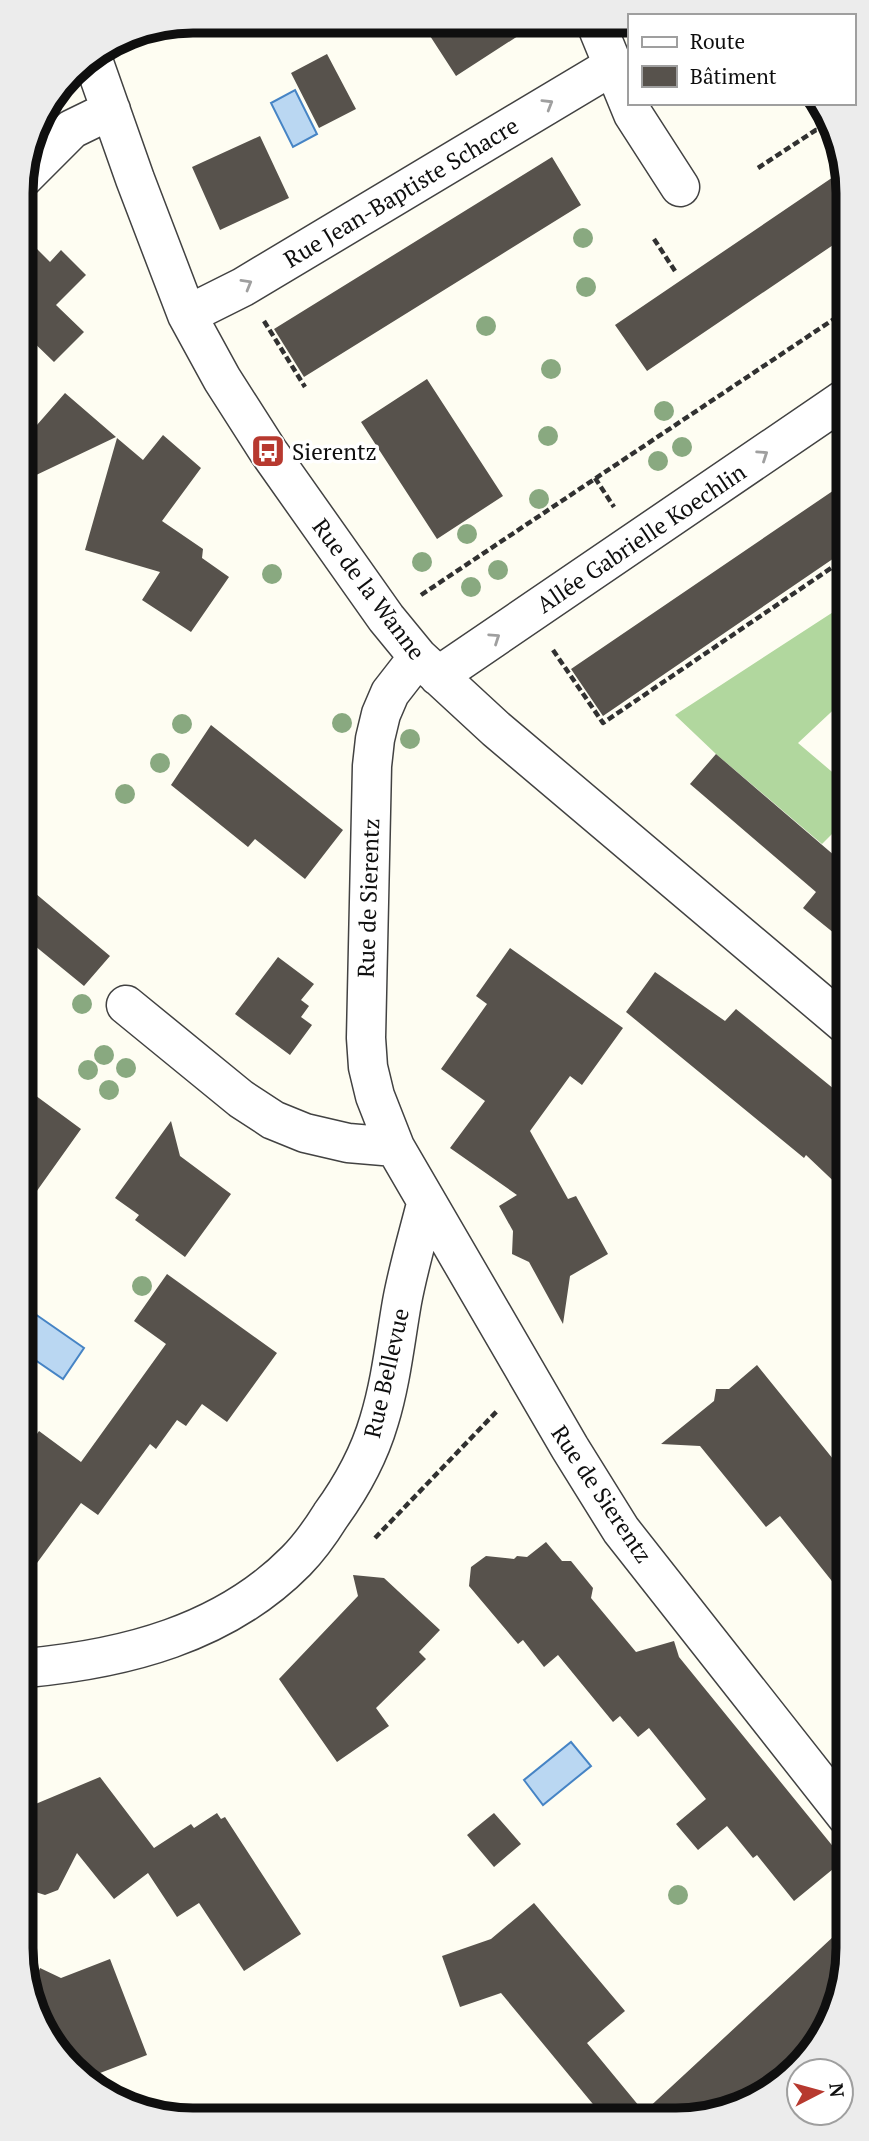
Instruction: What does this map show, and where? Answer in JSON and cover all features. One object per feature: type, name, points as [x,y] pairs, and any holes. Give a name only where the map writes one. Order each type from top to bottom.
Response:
[{"type":"street","points":[[600,33],[628,101]]},
{"type":"street","name":"Rue Jean-Baptiste Schacre","points":[[187,315],[243,287],[614,65]]},
{"type":"street","name":"Rue de la Wanne","points":[[95,67],[187,315],[222,379],[268,451],[371,598],[428,667],[496,729],[836,1016]]},
{"type":"street","points":[[630,105],[680,187]]},
{"type":"street","points":[[37,164],[72,129],[111,110]]},
{"type":"street","name":"Allée Gabrielle Koechlin","points":[[428,667],[836,405]]},
{"type":"street","name":"Rue de Sierentz","points":[[428,667],[390,693],[381,714],[372,766],[366,1038],[368,1067],[375,1097],[395,1147],[426,1204],[621,1530],[835,1802]]},
{"type":"street","points":[[126,1005],[240,1099],[273,1120],[304,1133],[348,1143],[395,1147]]},
{"type":"street","name":"Rue Bellevue","points":[[33,1667],[106,1657],[151,1646],[195,1630],[228,1613],[266,1588],[297,1560],[348,1492],[379,1423],[390,1381],[403,1299],[426,1204]]},
{"type":"path","points":[[758,167],[816,130],[823,130]]},
{"type":"path","points":[[654,239],[676,271]]},
{"type":"path","points":[[258,311],[305,387]]},
{"type":"path","points":[[419,597],[836,318]]},
{"type":"path","points":[[595,478],[620,515]]},
{"type":"path","points":[[550,646],[603,723],[836,567]]},
{"type":"path","points":[[375,1538],[503,1405]]},
{"type":"green space","points":[[836,610],[836,708],[798,743],[836,775],[836,830],[822,844],[716,754],[675,715]]},
{"type":"water","points":[[295,90],[317,134],[293,147],[271,103]]},
{"type":"water","points":[[33,1313],[84,1348],[63,1379],[33,1359]]},
{"type":"water","points":[[571,1742],[591,1766],[543,1805],[524,1780]]},
{"type":"building","points":[[522,33],[456,76],[428,34]]},
{"type":"building","points":[[327,54],[356,109],[319,128],[291,73]]},
{"type":"building","points":[[260,136],[289,198],[220,230],[192,167]]},
{"type":"building","points":[[552,157],[581,205],[304,377],[274,329]]},
{"type":"building","points":[[834,176],[836,243],[647,371],[615,325]]},
{"type":"building","points":[[34,246],[50,262],[61,250],[86,275],[56,305],[84,332],[54,362],[34,343]]},
{"type":"building","points":[[427,379],[503,496],[437,539],[361,422]]},
{"type":"building","points":[[65,393],[116,437],[34,476],[34,428]]},
{"type":"building","points":[[163,435],[201,468],[162,521],[203,549],[202,558],[229,577],[191,632],[142,600],[160,572],[85,550],[117,438],[143,460]]},
{"type":"building","points":[[836,489],[836,557],[603,716],[571,669]]},
{"type":"building","points":[[211,725],[343,830],[305,879],[255,839],[248,847],[171,785]]},
{"type":"building","points":[[716,754],[836,857],[836,934],[803,908],[816,892],[690,784]]},
{"type":"building","points":[[34,892],[110,956],[84,986],[34,945]]},
{"type":"building","points":[[510,948],[623,1028],[582,1085],[570,1076],[530,1131],[568,1199],[576,1196],[608,1254],[570,1276],[563,1324],[529,1262],[512,1254],[513,1231],[499,1206],[517,1195],[450,1148],[485,1101],[441,1069],[487,1004],[476,996]]},
{"type":"building","points":[[278,957],[314,984],[301,1000],[309,1006],[301,1017],[312,1025],[290,1055],[235,1014]]},
{"type":"building","points":[[655,972],[725,1021],[736,1009],[835,1090],[835,1183],[806,1155],[804,1158],[626,1012]]},
{"type":"building","points":[[33,1094],[81,1129],[33,1196]]},
{"type":"building","points":[[171,1121],[180,1156],[231,1194],[185,1257],[135,1220],[139,1215],[115,1198]]},
{"type":"building","points":[[167,1274],[277,1353],[227,1422],[202,1404],[186,1426],[177,1420],[156,1449],[150,1444],[98,1515],[81,1503],[33,1568],[33,1439],[39,1431],[81,1462],[166,1344],[134,1321]]},
{"type":"building","points":[[757,1365],[835,1462],[835,1585],[780,1516],[766,1527],[700,1446],[661,1444],[714,1401],[716,1389],[729,1389]]},
{"type":"building","points":[[546,1542],[562,1561],[571,1561],[593,1588],[591,1598],[636,1652],[674,1641],[679,1657],[835,1849],[835,1867],[794,1901],[757,1855],[753,1858],[727,1826],[698,1850],[676,1824],[706,1799],[649,1728],[638,1737],[620,1716],[613,1722],[558,1655],[544,1667],[523,1640],[518,1644],[469,1586],[471,1567],[486,1556],[514,1559],[517,1556],[527,1557]]},
{"type":"building","points":[[353,1575],[384,1578],[440,1630],[419,1652],[426,1659],[376,1708],[389,1726],[337,1762],[279,1679],[358,1596]]},
{"type":"building","points":[[100,1777],[154,1848],[191,1824],[194,1828],[217,1813],[221,1819],[225,1817],[301,1934],[244,1971],[199,1903],[177,1917],[148,1873],[114,1899],[77,1853],[58,1890],[45,1895],[33,1891],[33,1805]]},
{"type":"building","points":[[494,1813],[521,1844],[494,1867],[467,1835]]},
{"type":"building","points":[[534,1903],[625,2011],[587,2043],[641,2108],[596,2108],[501,1993],[460,2007],[442,1956],[491,1939]]},
{"type":"building","points":[[835,1935],[833,1979],[824,2009],[803,2045],[792,2057],[785,2057],[785,2064],[781,2068],[737,2096],[675,2108],[648,2108]]},
{"type":"building","points":[[110,1959],[147,2055],[96,2075],[80,2061],[66,2045],[45,2009],[37,1976],[40,1968],[61,1978]]},
{"type":"place","name":"Sierentz","points":[[268,451]]}]
